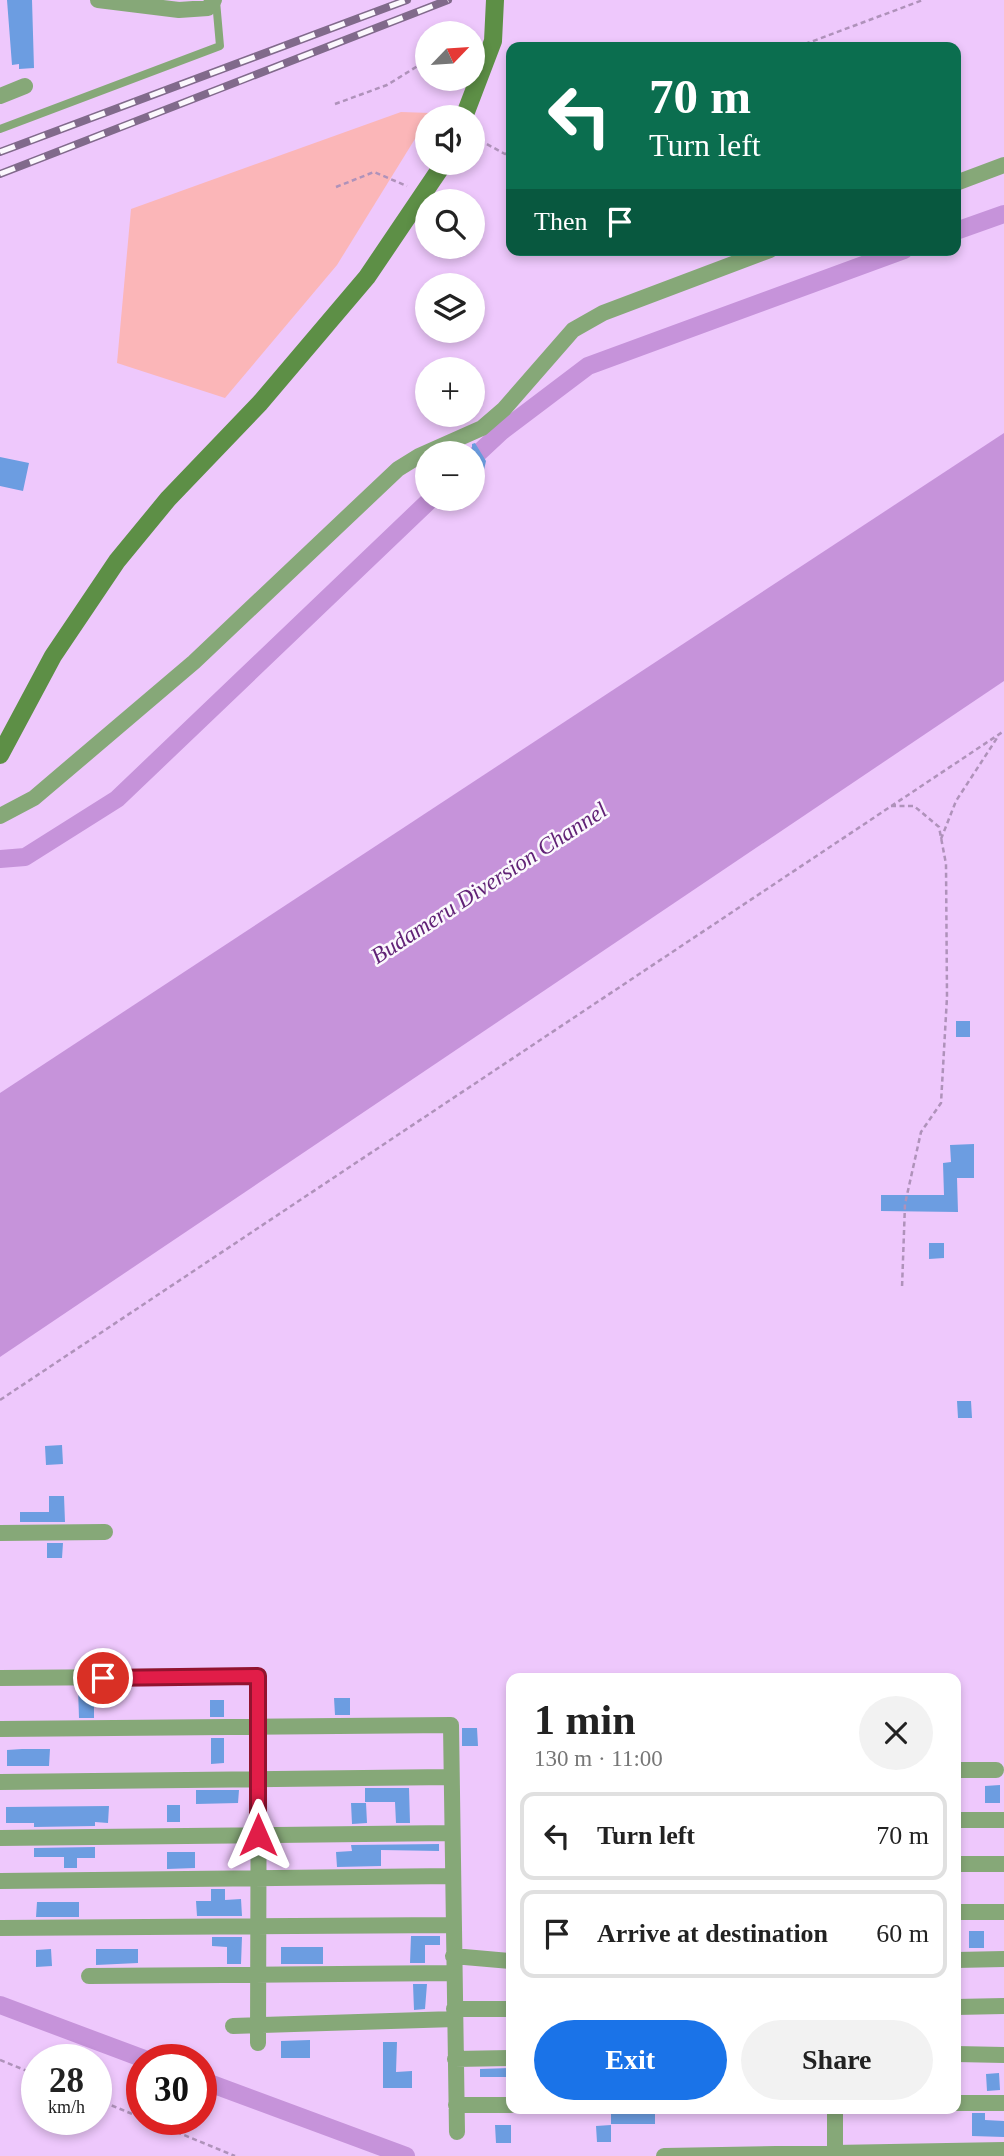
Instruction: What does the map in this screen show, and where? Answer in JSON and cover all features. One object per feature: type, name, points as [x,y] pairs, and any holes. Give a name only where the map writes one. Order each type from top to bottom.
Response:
[{"type":"main road","points":[[468,105],[492,41],[495,0]]},
{"type":"main road","points":[[0,755],[53,656],[117,561],[176,490],[260,403],[367,277],[415,206]]},
{"type":"street","points":[[98,0],[191,11],[208,8],[215,0]]},
{"type":"street","points":[[0,96],[25,86]]},
{"type":"street","points":[[961,181],[1004,165]]},
{"type":"street","points":[[0,816],[34,797],[194,662],[398,470],[419,456],[482,428],[505,409],[573,330],[603,313],[754,256]]},
{"type":"street","points":[[0,1534],[105,1532]]},
{"type":"street","points":[[0,1678],[258,1676],[258,2043]]},
{"type":"street","points":[[0,1729],[451,1725],[457,2132]]},
{"type":"street","points":[[961,1770],[996,1770]]},
{"type":"street","points":[[0,1782],[450,1777]]},
{"type":"street","points":[[961,1820],[1004,1820]]},
{"type":"street","points":[[0,1838],[451,1833]]},
{"type":"street","points":[[961,1864],[1004,1864]]},
{"type":"street","points":[[0,1881],[452,1877]]},
{"type":"street","points":[[961,1912],[1004,1912]]},
{"type":"street","points":[[0,1928],[453,1925]]},
{"type":"street","points":[[453,1956],[506,1961]]},
{"type":"street","points":[[961,1960],[1004,1959]]},
{"type":"street","points":[[89,1976],[454,1973]]},
{"type":"street","points":[[961,2007],[1004,2007]]},
{"type":"street","points":[[233,2025],[455,2014],[506,2009]]},
{"type":"street","points":[[961,2054],[1004,2054]]},
{"type":"street","points":[[455,2059],[506,2058]]},
{"type":"street","points":[[961,2103],[1004,2103]]},
{"type":"street","points":[[456,2105],[506,2105]]},
{"type":"street","points":[[835,2114],[835,2154]]},
{"type":"street","points":[[664,2156],[1004,2150]]},
{"type":"lane","points":[[0,130],[220,46],[215,0]]},
{"type":"path","points":[[810,42],[923,0]]},
{"type":"path","points":[[335,104],[387,85],[415,68]]},
{"type":"path","points":[[485,143],[506,154]]},
{"type":"path","points":[[336,187],[374,172],[415,190]]},
{"type":"path","points":[[0,1400],[1004,731]]},
{"type":"path","points":[[941,839],[956,801],[998,735]]},
{"type":"path","points":[[891,806],[914,806],[939,827],[946,864],[947,997],[941,1102],[921,1132],[905,1204],[902,1288]]},
{"type":"path","points":[[0,2060],[21,2069]]},
{"type":"path","points":[[183,2135],[235,2156]]},
{"type":"shaded area","points":[[401,112],[415,112],[415,139],[337,265],[225,398],[117,363],[131,209]]},
{"type":"water","name":"Budameru Diversion Channel","points":[[1004,433],[1004,681],[0,1357],[0,1093]]},
{"type":"building","points":[[7,0],[32,0],[34,68],[19,69],[19,64],[12,65]]},
{"type":"building","points":[[0,457],[29,463],[23,491],[0,486]]},
{"type":"building","points":[[956,1021],[970,1021],[970,1037],[956,1037]]},
{"type":"building","points":[[974,1144],[974,1178],[957,1178],[958,1212],[881,1211],[881,1195],[944,1195],[943,1163],[951,1162],[950,1145]]},
{"type":"building","points":[[929,1243],[944,1243],[944,1258],[929,1259]]},
{"type":"building","points":[[957,1401],[971,1401],[972,1418],[958,1418]]},
{"type":"building","points":[[62,1445],[63,1464],[46,1465],[45,1446]]},
{"type":"building","points":[[49,1496],[64,1496],[65,1522],[20,1522],[20,1512],[49,1512]]},
{"type":"building","points":[[47,1543],[63,1543],[62,1558],[47,1558]]},
{"type":"building","points":[[78,1688],[110,1688],[110,1702],[94,1703],[94,1718],[79,1718]]},
{"type":"building","points":[[334,1698],[350,1698],[350,1715],[335,1715]]},
{"type":"building","points":[[210,1700],[224,1700],[224,1717],[210,1717]]},
{"type":"building","points":[[462,1728],[477,1728],[478,1746],[462,1746]]},
{"type":"building","points":[[211,1738],[224,1738],[224,1763],[211,1764]]},
{"type":"building","points":[[50,1749],[49,1766],[7,1766],[7,1750]]},
{"type":"building","points":[[1000,1785],[1000,1803],[985,1803],[985,1786]]},
{"type":"building","points":[[365,1788],[409,1788],[410,1823],[396,1823],[395,1802],[365,1802]]},
{"type":"building","points":[[196,1790],[239,1790],[238,1803],[196,1804]]},
{"type":"building","points":[[351,1803],[366,1803],[367,1823],[352,1824]]},
{"type":"building","points":[[167,1805],[180,1805],[180,1822],[167,1822]]},
{"type":"building","points":[[109,1806],[108,1823],[95,1822],[95,1826],[34,1827],[34,1823],[6,1823],[6,1807]]},
{"type":"building","points":[[439,1844],[439,1851],[381,1850],[381,1866],[337,1867],[336,1852],[352,1851],[351,1845]]},
{"type":"building","points":[[95,1847],[95,1858],[77,1858],[77,1868],[64,1868],[64,1857],[34,1857],[34,1848]]},
{"type":"building","points":[[167,1852],[195,1852],[195,1868],[167,1869]]},
{"type":"building","points":[[211,1889],[225,1889],[225,1900],[241,1899],[242,1916],[197,1916],[196,1901],[211,1901]]},
{"type":"building","points":[[37,1902],[79,1902],[79,1917],[36,1917]]},
{"type":"building","points":[[969,1931],[984,1931],[984,1948],[969,1948]]},
{"type":"building","points":[[411,1936],[440,1936],[440,1945],[425,1945],[425,1963],[410,1963]]},
{"type":"building","points":[[212,1937],[242,1937],[241,1964],[227,1964],[227,1947],[212,1946]]},
{"type":"building","points":[[281,1947],[323,1947],[323,1964],[281,1964]]},
{"type":"building","points":[[51,1949],[52,1966],[36,1967],[36,1950]]},
{"type":"building","points":[[96,1949],[138,1949],[138,1963],[96,1965]]},
{"type":"building","points":[[413,1984],[427,1984],[425,2009],[414,2010]]},
{"type":"building","points":[[310,2040],[310,2058],[281,2058],[281,2041]]},
{"type":"building","points":[[383,2042],[397,2042],[396,2072],[412,2071],[412,2088],[383,2088]]},
{"type":"building","points":[[506,2068],[506,2077],[480,2077],[480,2069]]},
{"type":"building","points":[[999,2073],[1000,2090],[987,2091],[986,2074]]},
{"type":"building","points":[[972,2113],[985,2113],[985,2120],[1004,2121],[1004,2137],[972,2136]]},
{"type":"building","points":[[611,2114],[655,2114],[655,2124],[611,2124]]},
{"type":"building","points":[[495,2125],[511,2125],[511,2143],[496,2143]]},
{"type":"building","points":[[611,2125],[611,2142],[597,2142],[596,2126]]},
{"type":"waterway","points":[[961,229],[1004,214]]},
{"type":"waterway","points":[[485,447],[588,366],[888,256]]},
{"type":"waterway","points":[[0,859],[25,857],[117,799],[418,511]]},
{"type":"waterway","points":[[0,2005],[126,2052]]},
{"type":"waterway","points":[[217,2086],[406,2156]]},
{"type":"railway","points":[[0,152],[407,0]]},
{"type":"railway","points":[[0,174],[448,0]]},
{"type":"route","points":[[103,1678],[258,1676],[258,1835]]}]
